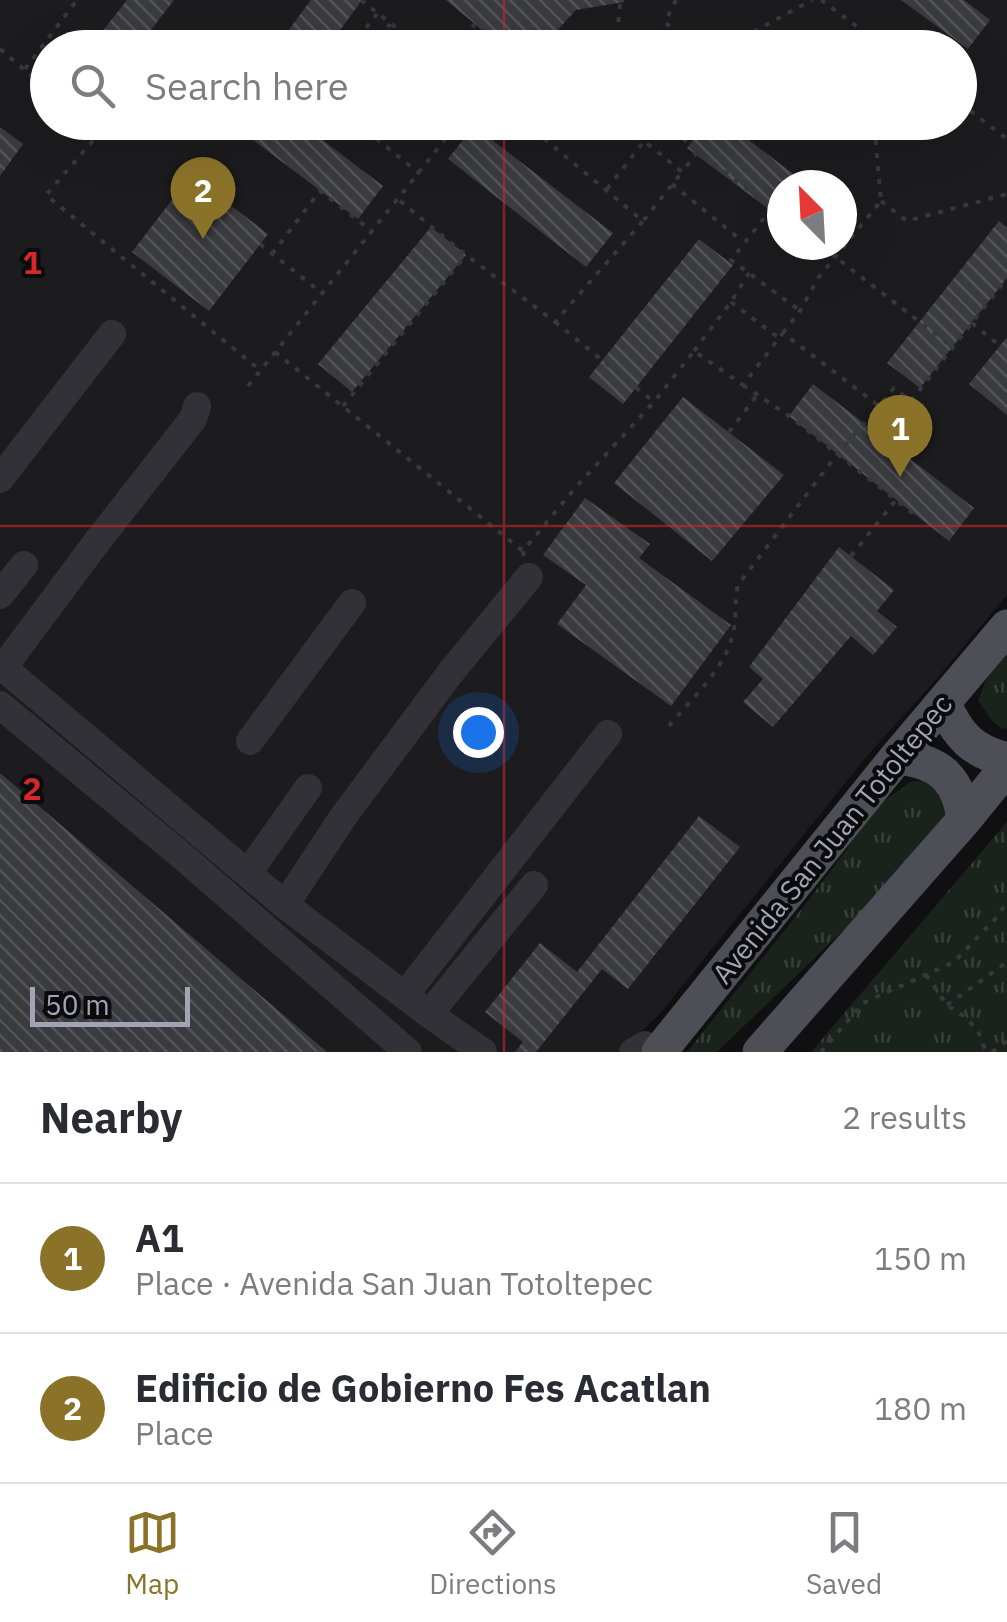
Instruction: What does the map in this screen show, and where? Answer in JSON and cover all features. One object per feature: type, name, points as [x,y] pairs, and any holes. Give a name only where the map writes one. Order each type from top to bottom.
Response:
[{"type":"main road","name":"Avenida San Juan Totoltepec","points":[[644,1050],[699,1001],[1007,627]]},
{"type":"main road","points":[[760,1052],[964,820],[1007,763],[968,743],[953,725],[944,704]]},
{"type":"main road","points":[[896,758],[917,759],[944,774],[962,800],[964,820]]},
{"type":"lane","points":[[0,479],[112,334]]},
{"type":"lane","points":[[196,406],[193,419],[2,666],[286,905],[483,1052]]},
{"type":"lane","points":[[286,905],[343,816],[452,672],[526,564]]},
{"type":"lane","points":[[0,595],[24,565]]},
{"type":"lane","points":[[250,741],[352,603]]},
{"type":"lane","points":[[0,705],[408,1052]]},
{"type":"lane","points":[[405,996],[608,734]]},
{"type":"lane","points":[[248,873],[308,788]]},
{"type":"lane","points":[[429,1014],[534,885]]},
{"type":"path","points":[[54,30],[77,0]]},
{"type":"path","points":[[361,0],[398,30]]},
{"type":"path","points":[[674,30],[665,22],[676,0]]},
{"type":"path","points":[[757,30],[812,0]]},
{"type":"path","points":[[821,0],[863,30]]},
{"type":"path","points":[[618,30],[620,3]]},
{"type":"path","points":[[364,30],[377,14]]},
{"type":"path","points":[[386,30],[390,24]]},
{"type":"path","points":[[470,30],[475,24]]},
{"type":"path","points":[[0,49],[30,74]]},
{"type":"path","points":[[25,69],[30,62]]},
{"type":"path","points":[[977,116],[1007,139]]},
{"type":"path","points":[[94,140],[46,195],[260,371]]},
{"type":"path","points":[[378,140],[420,174]]},
{"type":"path","points":[[248,386],[446,140]]},
{"type":"path","points":[[546,140],[643,220]]},
{"type":"path","points":[[684,140],[767,204]]},
{"type":"path","points":[[876,140],[882,201],[907,221],[1007,194]]},
{"type":"path","points":[[606,190],[644,141],[682,172]]},
{"type":"path","points":[[555,322],[698,152]]},
{"type":"path","points":[[672,184],[744,242]]},
{"type":"path","points":[[272,254],[320,191],[373,232]]},
{"type":"path","points":[[399,200],[654,402]]},
{"type":"path","points":[[857,230],[882,201]]},
{"type":"path","points":[[767,214],[732,260],[800,311]]},
{"type":"path","points":[[260,244],[323,294]]},
{"type":"path","points":[[343,406],[466,255]]},
{"type":"path","points":[[743,385],[800,311],[832,260]]},
{"type":"path","points":[[840,260],[953,347]]},
{"type":"path","points":[[276,352],[526,564],[576,486],[654,402],[749,273]]},
{"type":"path","points":[[669,726],[718,666],[733,634],[738,585],[838,453],[894,388],[911,401],[1007,278]]},
{"type":"path","points":[[731,302],[879,406]]},
{"type":"path","points":[[972,322],[1000,346]]},
{"type":"path","points":[[694,351],[838,453],[916,515]]},
{"type":"path","points":[[729,432],[757,395]]},
{"type":"path","points":[[852,556],[896,500]]},
{"type":"path","points":[[821,1052],[864,1003],[954,962],[1007,902]]},
{"type":"path","points":[[946,1006],[1007,962]]},
{"type":"path","points":[[926,974],[946,1006],[978,1031],[989,1052],[1007,1041]]},
{"type":"shaded area","points":[[0,0],[1007,0],[1007,595],[867,756],[659,1015],[619,1052],[0,1052]]},
{"type":"green space","points":[[1007,652],[1007,728],[1002,729],[978,700],[986,680]]},
{"type":"green space","points":[[929,780],[944,789],[949,813],[910,866],[717,1052],[687,1052],[804,906],[873,809],[910,782]]},
{"type":"green space","points":[[1007,822],[1007,1052],[811,1052]]},
{"type":"building","points":[[127,0],[174,0],[151,30],[103,30]]},
{"type":"building","points":[[311,0],[362,0],[340,30],[288,30]]},
{"type":"building","points":[[446,0],[624,0],[576,10],[558,30],[482,30]]},
{"type":"building","points":[[901,0],[964,0],[990,20],[977,37],[977,30],[942,30]]},
{"type":"building","points":[[0,127],[23,144],[0,176]]},
{"type":"building","points":[[253,140],[323,140],[383,186],[358,219]]},
{"type":"building","points":[[463,140],[492,140],[613,233],[586,267],[448,159]]},
{"type":"building","points":[[693,140],[749,140],[788,170],[767,170],[767,208],[687,148]]},
{"type":"building","points":[[191,175],[268,234],[209,311],[132,252]]},
{"type":"building","points":[[999,221],[1007,228],[1007,278],[920,388],[887,363]]},
{"type":"building","points":[[431,227],[466,255],[352,392],[318,364]]},
{"type":"building","points":[[699,239],[733,265],[623,404],[589,377]]},
{"type":"building","points":[[1007,337],[1007,415],[969,384]]},
{"type":"building","points":[[813,384],[974,508],[949,541],[789,416]]},
{"type":"building","points":[[683,397],[784,475],[712,561],[614,483]]},
{"type":"building","points":[[585,498],[650,544],[639,558],[731,625],[671,706],[557,624],[586,585],[543,555]]},
{"type":"building","points":[[839,547],[894,590],[877,611],[897,627],[873,655],[851,636],[773,727],[743,702],[763,679],[749,667]]},
{"type":"building","points":[[0,773],[327,1052],[0,1052]]},
{"type":"building","points":[[699,816],[740,847],[628,989],[602,969],[536,1052],[515,1052],[523,1042],[485,1012],[540,943],[577,972]]},
{"type":"place","name":"Edificio de Gobierno Fes Acatlan","points":[[203,239]]},
{"type":"place","name":"A1","points":[[900,477]]}]
